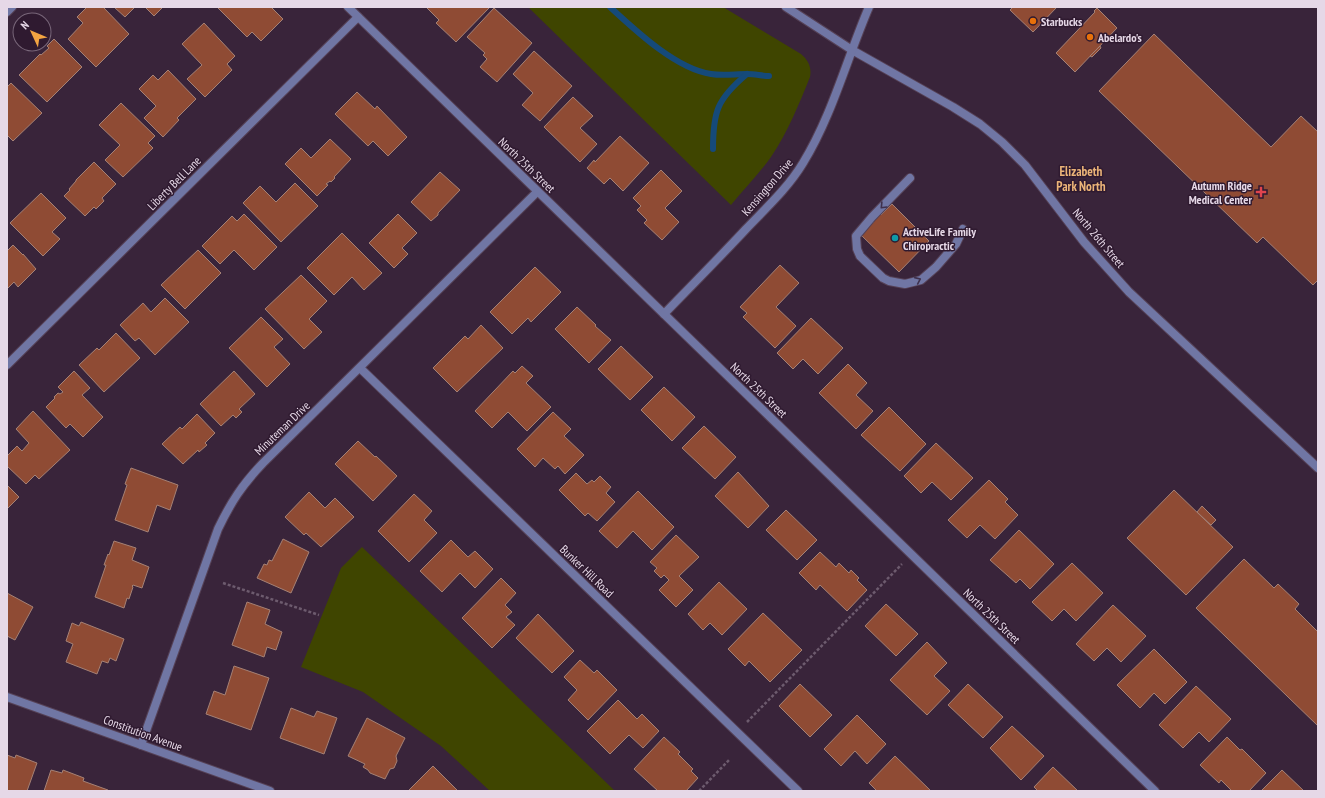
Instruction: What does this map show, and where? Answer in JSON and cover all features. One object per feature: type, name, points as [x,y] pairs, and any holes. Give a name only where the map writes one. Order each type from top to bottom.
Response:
[{"type":"street","points":[[7,12],[12,7]]},
{"type":"street","name":"North 25th Street","points":[[348,7],[1155,791]]},
{"type":"street","name":"North 26th Street","points":[[786,7],[852,50],[953,107],[980,124],[1002,142],[1025,166],[1084,242],[1129,292],[1318,468]]},
{"type":"street","name":"Kensington Drive","points":[[664,314],[772,202],[794,177],[811,150],[824,124],[869,7]]},
{"type":"street","name":"Liberty Bell Lane","points":[[7,365],[358,17]]},
{"type":"street","points":[[910,178],[856,236],[857,249],[860,256],[889,282],[905,284],[921,280],[936,267],[956,244],[963,229]]},
{"type":"street","name":"Minuteman Drive","points":[[142,745],[218,529],[236,495],[252,474],[537,192]]},
{"type":"street","name":"Bunker Hill Road","points":[[360,368],[798,791]]},
{"type":"street","name":"Constitution Avenue","points":[[7,697],[270,791]]},
{"type":"path","points":[[737,733],[911,555]]},
{"type":"path","points":[[223,583],[319,615]]},
{"type":"path","points":[[699,791],[729,760]]},
{"type":"green space","points":[[528,7],[723,7],[801,54],[809,64],[810,77],[783,138],[762,169],[731,205]]},
{"type":"green space","points":[[362,547],[615,791],[490,791],[441,746],[363,692],[301,667],[341,568]]},
{"type":"building","points":[[87,7],[103,7],[129,34],[96,67],[68,39],[83,23],[77,17]]},
{"type":"building","points":[[114,7],[135,7],[125,17]]},
{"type":"building","points":[[145,7],[163,7],[154,16]]},
{"type":"building","points":[[217,7],[271,7],[283,19],[261,41],[252,32],[247,37]]},
{"type":"building","points":[[426,7],[489,8],[456,42],[436,23],[439,20]]},
{"type":"building","name":"Starbucks","points":[[1013,7],[1057,7],[1033,32],[1010,10]]},
{"type":"building","points":[[494,8],[532,43],[497,82],[480,67],[487,59],[483,55],[485,53],[467,37]]},
{"type":"building","name":"Abelardo's","points":[[1097,8],[1117,28],[1075,72],[1056,53],[1095,12],[1094,11]]},
{"type":"building","points":[[204,23],[235,56],[227,64],[232,70],[205,97],[187,79],[202,65],[182,44]]},
{"type":"building","name":"Autumn Ridge Medical Center","points":[[1154,34],[1271,147],[1301,116],[1318,132],[1318,280],[1313,285],[1263,237],[1257,243],[1099,91]]},
{"type":"building","points":[[54,39],[82,67],[47,102],[19,75],[40,54],[41,55],[44,52],[52,52],[52,41]]},
{"type":"building","points":[[1100,46],[1101,48],[1092,57],[1090,56]]},
{"type":"building","points":[[534,51],[572,86],[540,121],[522,105],[533,93],[513,74]]},
{"type":"building","points":[[168,70],[196,99],[177,118],[179,120],[163,137],[144,118],[156,106],[139,89],[153,75],[158,80]]},
{"type":"building","points":[[11,83],[42,113],[13,141],[7,135],[7,87]]},
{"type":"building","points":[[357,92],[375,109],[377,106],[407,137],[388,156],[373,141],[368,146],[335,114]]},
{"type":"building","points":[[573,97],[593,116],[580,128],[597,144],[580,162],[544,127]]},
{"type":"building","points":[[121,103],[155,136],[148,143],[153,148],[123,177],[105,160],[120,145],[99,125]]},
{"type":"building","points":[[620,136],[649,163],[623,191],[610,178],[604,184],[587,168],[594,160],[595,162]]},
{"type":"building","points":[[330,139],[351,159],[331,182],[330,181],[326,184],[328,185],[317,196],[285,164],[301,148],[311,158]]},
{"type":"building","points":[[94,162],[116,184],[102,198],[104,201],[96,209],[94,207],[85,216],[64,196],[76,180]]},
{"type":"building","points":[[661,170],[682,191],[665,208],[679,222],[662,240],[644,223],[647,220],[637,210],[641,206],[633,198]]},
{"type":"building","points":[[440,172],[460,190],[431,221],[411,202]]},
{"type":"building","points":[[295,183],[318,206],[281,242],[243,203],[260,186],[276,202]]},
{"type":"building","points":[[41,193],[66,218],[52,232],[60,239],[43,256],[10,223]]},
{"type":"building","name":"ActiveLife Family Chiropractic","points":[[892,204],[929,241],[899,272],[861,235],[874,222],[872,221],[879,213],[881,215]]},
{"type":"building","points":[[244,214],[277,247],[254,270],[234,250],[220,264],[202,246],[232,216],[237,221]]},
{"type":"building","points":[[398,214],[417,233],[402,248],[408,254],[394,268],[369,243]]},
{"type":"building","points":[[342,233],[382,273],[364,290],[352,277],[334,295],[307,268]]},
{"type":"building","points":[[13,245],[36,269],[18,287],[14,282],[7,289],[7,251]]},
{"type":"building","points":[[198,250],[221,273],[185,309],[161,285]]},
{"type":"building","points":[[780,265],[799,283],[776,307],[796,326],[775,348],[743,317],[747,313],[740,307]]},
{"type":"building","points":[[535,267],[561,292],[531,322],[528,318],[512,334],[490,312]]},
{"type":"building","points":[[301,275],[327,301],[309,319],[322,332],[304,349],[265,309]]},
{"type":"building","points":[[165,298],[189,322],[155,355],[139,338],[135,341],[120,325],[143,303],[151,312]]},
{"type":"building","points":[[577,307],[611,340],[589,363],[555,329]]},
{"type":"building","points":[[261,317],[283,339],[274,347],[290,364],[267,387],[229,348]]},
{"type":"building","points":[[811,318],[843,348],[818,374],[803,359],[793,369],[777,353]]},
{"type":"building","points":[[481,325],[503,348],[457,392],[433,368],[465,336],[468,339]]},
{"type":"building","points":[[116,333],[140,358],[104,392],[79,365],[97,348],[99,350]]},
{"type":"building","points":[[621,346],[653,377],[630,400],[598,369]]},
{"type":"building","points":[[848,364],[867,383],[856,395],[873,411],[856,429],[819,393]]},
{"type":"building","points":[[522,366],[533,376],[526,383],[551,407],[527,431],[508,412],[492,428],[475,411],[513,371],[515,373]]},
{"type":"building","points":[[74,371],[90,388],[82,395],[103,417],[83,437],[70,424],[66,428],[46,407],[58,393],[60,394],[63,392],[58,387]]},
{"type":"building","points":[[234,371],[255,394],[239,409],[242,412],[236,418],[233,415],[221,426],[200,404]]},
{"type":"building","points":[[664,387],[695,417],[672,441],[641,410]]},
{"type":"building","points":[[889,407],[926,444],[900,471],[861,435]]},
{"type":"building","points":[[33,411],[70,450],[39,479],[35,475],[26,484],[7,466],[7,456],[17,446],[22,451],[29,443],[16,429]]},
{"type":"building","points":[[553,412],[571,429],[564,436],[584,455],[565,474],[558,466],[555,469],[543,458],[535,467],[517,449]]},
{"type":"building","points":[[197,414],[215,433],[205,443],[207,445],[199,452],[198,450],[183,464],[162,444],[180,427],[182,429]]},
{"type":"building","points":[[704,426],[736,457],[715,479],[682,448]]},
{"type":"building","points":[[358,441],[397,476],[373,501],[335,464]]},
{"type":"building","points":[[936,443],[973,478],[951,500],[932,482],[921,493],[904,476]]},
{"type":"building","points":[[131,468],[178,485],[170,510],[157,505],[148,532],[115,520]]},
{"type":"building","points":[[738,472],[769,506],[748,528],[715,496]]},
{"type":"building","points":[[576,473],[587,484],[592,480],[594,482],[600,476],[611,487],[606,493],[615,502],[597,521],[588,513],[585,516],[559,490]]},
{"type":"building","points":[[989,480],[1008,499],[1005,502],[1018,515],[995,539],[980,525],[967,538],[948,520]]},
{"type":"building","points":[[7,485],[19,497],[7,509]]},
{"type":"building","points":[[1174,490],[1233,547],[1186,595],[1127,538]]},
{"type":"building","points":[[638,491],[674,527],[652,550],[633,531],[617,548],[599,531]]},
{"type":"building","points":[[309,492],[325,508],[335,498],[354,517],[321,547],[306,533],[304,535],[285,517]]},
{"type":"building","points":[[414,494],[432,511],[424,520],[437,533],[409,562],[378,531]]},
{"type":"building","points":[[1202,506],[1216,520],[1211,525],[1197,512]]},
{"type":"building","points":[[786,510],[817,540],[797,560],[766,530]]},
{"type":"building","points":[[1019,530],[1054,564],[1030,589],[1020,579],[1016,583],[990,560]]},
{"type":"building","points":[[676,535],[699,557],[679,576],[693,590],[676,607],[659,590],[669,580],[664,575],[661,578],[654,571],[657,568],[650,562]]},
{"type":"building","points":[[283,539],[309,552],[291,593],[257,578],[264,564],[267,565],[269,560],[272,561]]},
{"type":"building","points":[[451,540],[468,557],[475,551],[493,569],[475,588],[460,573],[442,592],[420,571]]},
{"type":"building","points":[[114,541],[136,548],[132,560],[149,567],[142,588],[132,586],[129,599],[127,598],[124,608],[95,597],[106,565],[104,565]]},
{"type":"building","points":[[820,552],[836,567],[839,563],[849,573],[851,570],[859,578],[857,580],[867,590],[847,611],[820,585],[816,590],[799,573]]},
{"type":"building","points":[[1244,559],[1274,588],[1278,584],[1299,604],[1295,609],[1318,632],[1318,726],[1196,608]]},
{"type":"building","points":[[1072,563],[1103,593],[1076,621],[1064,609],[1052,621],[1032,602]]},
{"type":"building","points":[[501,578],[516,593],[505,605],[512,612],[506,617],[515,625],[492,648],[462,618]]},
{"type":"building","points":[[719,582],[747,609],[722,635],[710,623],[703,630],[688,614]]},
{"type":"building","points":[[7,593],[33,607],[15,640],[7,636]]},
{"type":"building","points":[[247,602],[270,610],[265,624],[282,632],[276,650],[267,647],[264,657],[232,645]]},
{"type":"building","points":[[886,604],[918,634],[896,656],[865,626]]},
{"type":"building","points":[[1113,605],[1146,636],[1121,662],[1107,648],[1094,661],[1076,644]]},
{"type":"building","points":[[763,613],[802,650],[770,682],[749,661],[745,666],[728,649]]},
{"type":"building","points":[[538,614],[574,651],[552,673],[516,638]]},
{"type":"building","points":[[81,622],[124,639],[116,661],[110,658],[108,663],[102,661],[97,674],[66,662],[73,644],[66,641],[72,623],[79,626]]},
{"type":"building","points":[[927,642],[947,663],[934,676],[950,691],[927,715],[890,680]]},
{"type":"building","points":[[1154,649],[1187,682],[1165,704],[1154,693],[1140,708],[1117,685]]},
{"type":"building","points":[[580,660],[594,673],[597,670],[617,690],[588,720],[568,700],[577,690],[564,677]]},
{"type":"building","points":[[234,666],[269,678],[251,730],[206,714],[214,691],[225,695]]},
{"type":"building","points":[[800,684],[832,715],[810,737],[779,706]]},
{"type":"building","points":[[968,684],[1003,717],[983,738],[948,705]]},
{"type":"building","points":[[1196,686],[1231,719],[1209,742],[1199,732],[1183,748],[1159,725]]},
{"type":"building","points":[[618,700],[637,719],[642,714],[659,731],[643,748],[629,735],[610,754],[587,731]]},
{"type":"building","points":[[291,708],[314,717],[317,711],[337,718],[324,754],[280,738]]},
{"type":"building","points":[[857,715],[886,744],[867,764],[855,751],[841,766],[824,749]]},
{"type":"building","points":[[367,718],[405,738],[396,756],[397,761],[394,768],[390,769],[385,779],[370,773],[363,767],[365,764],[348,756]]},
{"type":"building","points":[[1012,726],[1044,756],[1021,780],[990,748]]},
{"type":"building","points":[[664,737],[680,752],[678,754],[693,769],[691,771],[698,778],[686,791],[658,791],[634,769]]},
{"type":"building","points":[[1227,737],[1240,750],[1242,749],[1266,773],[1249,791],[1232,791],[1221,780],[1219,783],[1200,765]]},
{"type":"building","points":[[7,755],[15,758],[16,755],[37,763],[27,791],[7,791]]},
{"type":"building","points":[[895,756],[931,791],[877,791],[869,783]]},
{"type":"building","points":[[433,766],[458,791],[408,791]]},
{"type":"building","points":[[1053,767],[1078,791],[1038,791],[1034,787]]},
{"type":"building","points":[[51,770],[62,773],[63,770],[84,778],[83,781],[108,790],[44,791]]},
{"type":"building","points":[[1282,770],[1304,791],[1261,791]]},
{"type":"waterway","points":[[610,7],[644,37],[670,57],[684,65],[698,71],[716,75],[747,74],[769,76]]},
{"type":"waterway","points":[[713,149],[714,125],[719,107],[729,91],[747,74]]},
{"type":"place","name":"Starbucks","points":[[1033,21]]},
{"type":"place","name":"Abelardo's","points":[[1090,37]]},
{"type":"place","name":"Autumn Ridge Medical Center","points":[[1261,192]]},
{"type":"place","name":"ActiveLife Family Chiropractic","points":[[895,238]]},
{"type":"district","name":"Elizabeth Park North","points":[[1081,178]]}]
